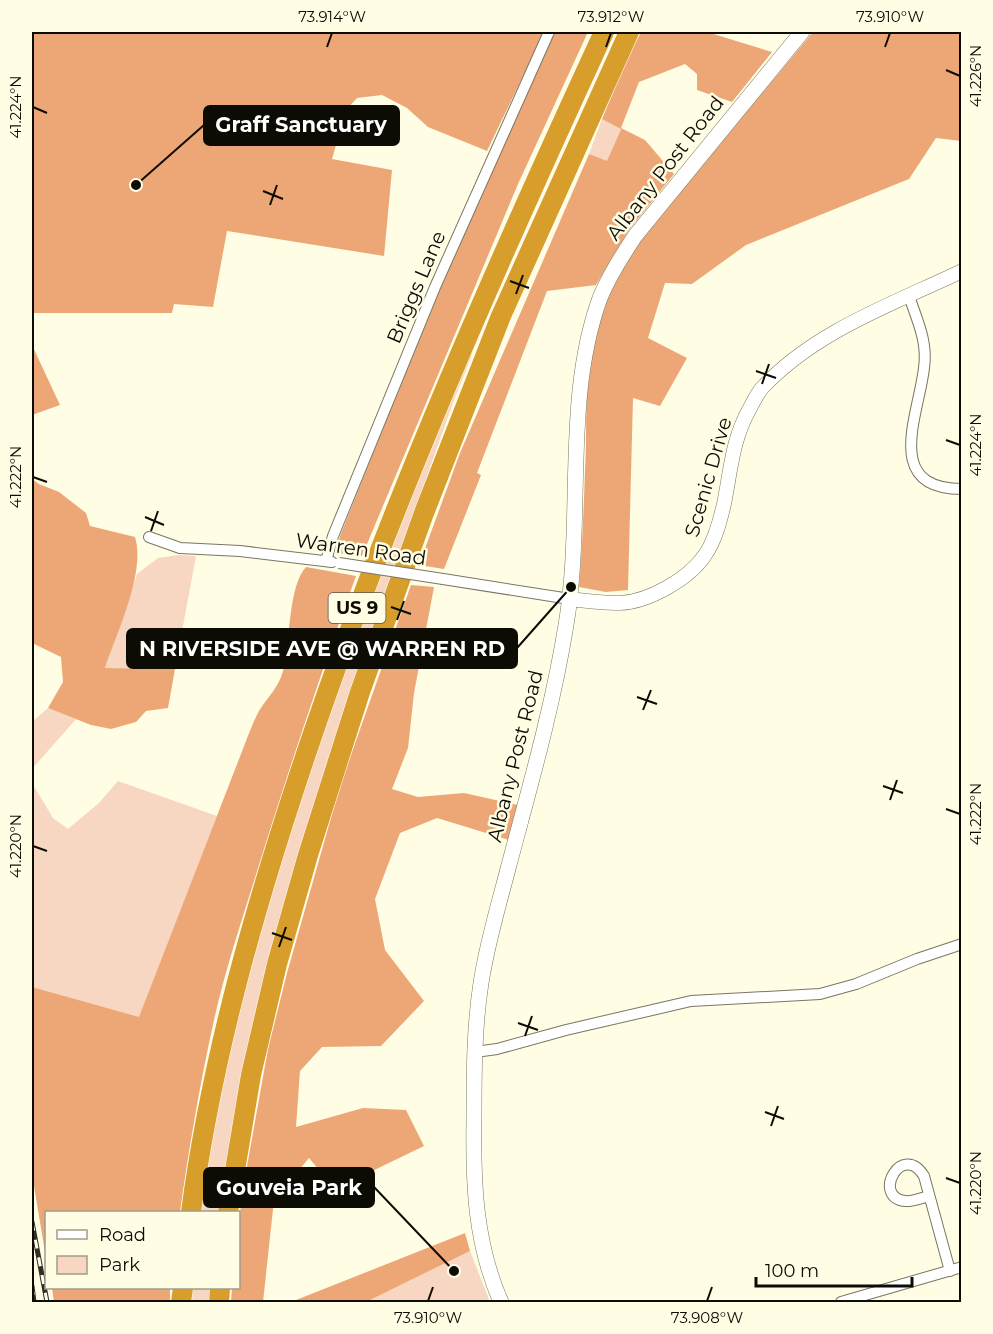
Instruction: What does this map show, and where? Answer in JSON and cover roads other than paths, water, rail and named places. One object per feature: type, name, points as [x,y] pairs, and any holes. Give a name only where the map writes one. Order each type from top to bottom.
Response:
[{"type":"highway","name":"US 9","points":[[191,1211],[207,1114],[244,957],[279,837],[333,674],[394,513],[463,345],[604,32]]},
{"type":"highway","name":"US 9","points":[[228,1211],[249,1086],[277,964],[325,801],[367,670],[423,513],[501,316],[629,32]]},
{"type":"main road","name":"Albany Post Road","points":[[501,1302],[484,1255],[476,1213],[473,1138],[477,1008],[482,975],[563,645],[570,599],[582,374],[591,327],[601,295],[625,251],[646,220],[802,32]]},
{"type":"street","name":"Briggs Lane","points":[[326,561],[333,536],[430,297],[549,32]]},
{"type":"street","name":"Scenic Drive","points":[[570,599],[622,603],[660,592],[684,576],[704,556],[713,541],[724,505],[732,454],[741,424],[760,390],[791,361],[816,342],[962,271]]},
{"type":"street","points":[[909,296],[924,339],[925,367],[914,418],[910,454],[922,478],[944,489],[962,489]]},
{"type":"street","name":"Warren Road","points":[[149,537],[180,548],[240,551],[326,561],[570,599]]},
{"type":"street","points":[[475,1052],[497,1049],[566,1029],[691,1001],[820,994],[856,984],[917,959],[962,944]]},
{"type":"street","points":[[928,1196],[950,1271]]},
{"type":"street","points":[[841,1302],[962,1267]]},
{"type":"railway","points":[[32,1222],[47,1302]]},
{"type":"railway","points":[[32,1286],[34,1302]]},
{"type":"place","name":"Graff Sanctuary","points":[[136,185]]},
{"type":"place","name":"N RIVERSIDE AVE @ WARREN RD","points":[[571,587]]},
{"type":"place","name":"Gouveia Park","points":[[454,1271]]}]
